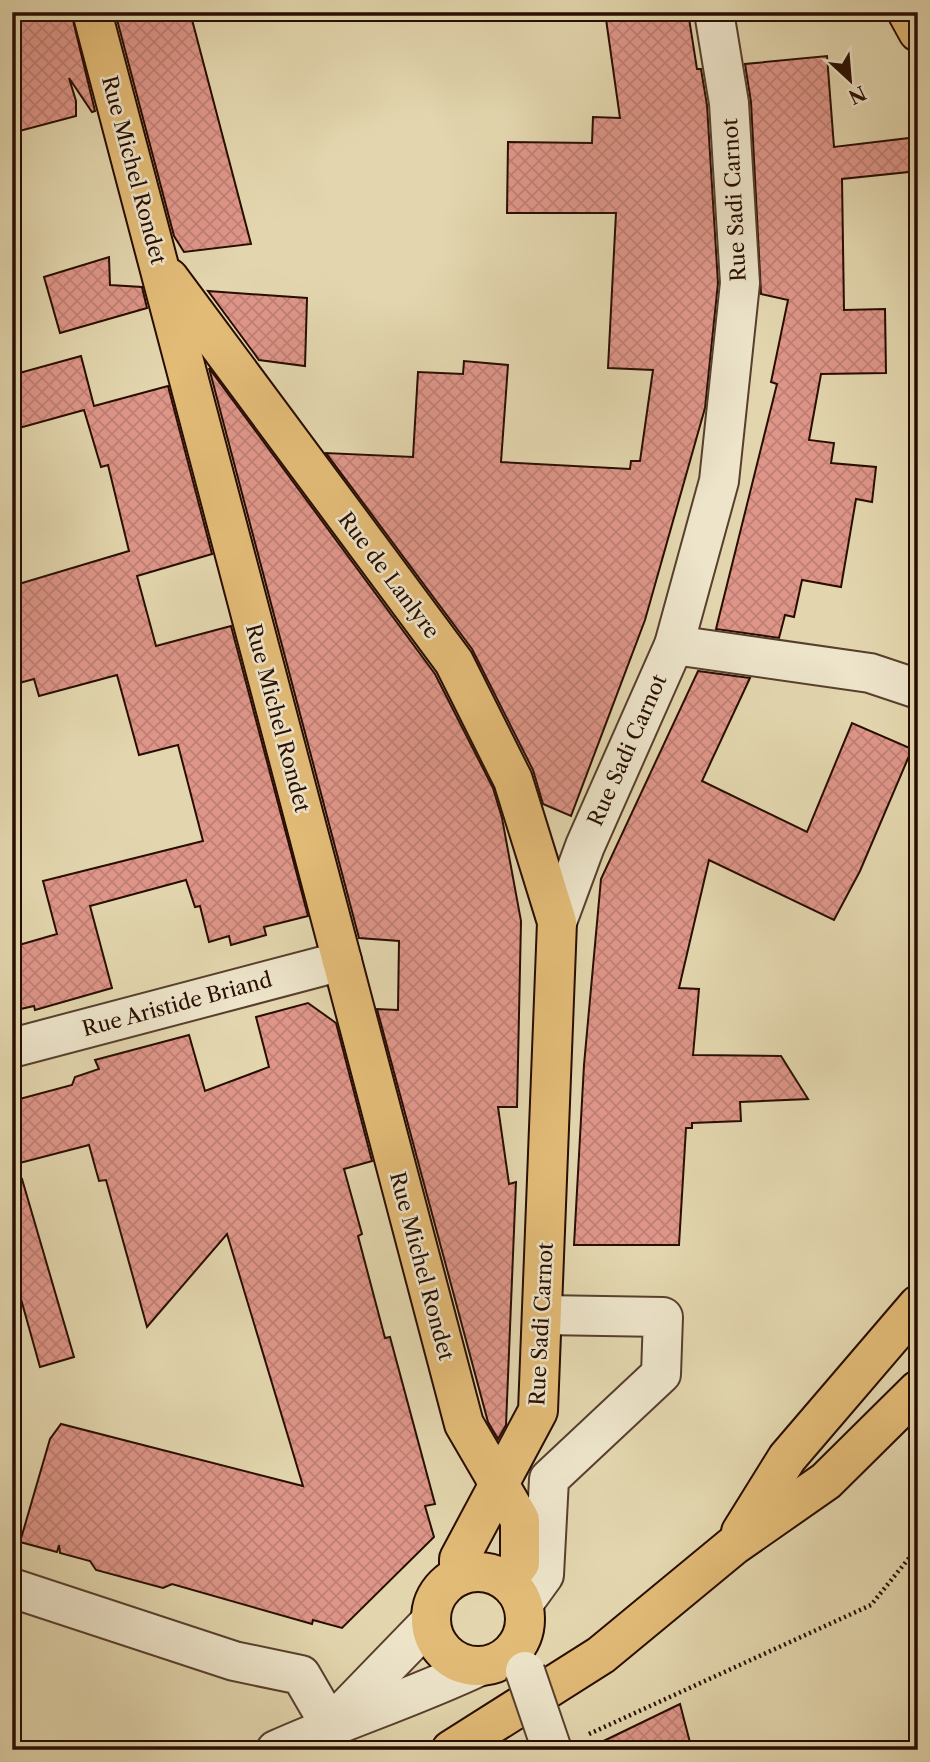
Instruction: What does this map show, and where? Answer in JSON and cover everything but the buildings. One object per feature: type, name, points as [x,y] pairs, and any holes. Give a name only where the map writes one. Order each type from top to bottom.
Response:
[{"type":"main road","name":"Rue Michel Rondet","points":[[92,12],[464,1424],[498,1482]]},
{"type":"main road","points":[[907,12],[918,32]]},
{"type":"main road","name":"Rue de Lanlyre","points":[[158,262],[454,662],[513,780],[557,922]]},
{"type":"main road","name":"Rue Sadi Carnot","points":[[459,1567],[498,1482],[538,1411],[557,922]]},
{"type":"main road","points":[[733,1546],[787,1458],[918,1305]]},
{"type":"main road","points":[[451,1750],[601,1655],[733,1546],[826,1480],[918,1390]]},
{"type":"main road","points":[[498,1482],[520,1520],[520,1563],[514,1593],[523,1632],[504,1665],[461,1664],[446,1655],[435,1640],[430,1622],[433,1603],[459,1567],[483,1573],[514,1593]]},
{"type":"street","name":"Rue Sadi Carnot","points":[[557,922],[584,846],[674,645],[719,481],[740,283],[729,103],[713,12]]},
{"type":"street","points":[[674,645],[870,673],[918,689]]},
{"type":"street","name":"Rue Aristide Briand","points":[[12,1048],[342,961]]},
{"type":"street","points":[[514,1593],[544,1575],[548,1479],[661,1374],[663,1317],[543,1315]]},
{"type":"street","points":[[12,1588],[234,1661],[301,1675],[330,1725]]},
{"type":"street","points":[[330,1725],[430,1622]]},
{"type":"street","points":[[276,1750],[330,1725],[504,1665],[566,1744]]},
{"type":"path","points":[[566,1744],[871,1605],[918,1547]]}]
